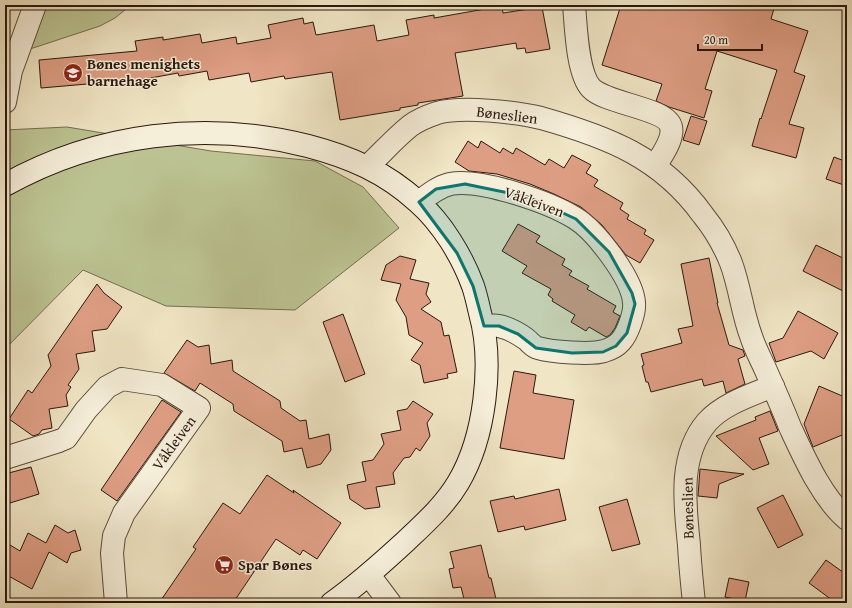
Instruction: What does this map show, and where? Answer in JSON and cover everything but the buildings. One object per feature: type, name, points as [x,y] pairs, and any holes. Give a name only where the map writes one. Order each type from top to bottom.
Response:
[{"type":"street","points":[[5,102],[8,70],[35,5]]},
{"type":"street","points":[[574,5],[582,72],[589,85],[600,94],[661,115],[668,121],[671,127],[671,136],[667,147],[655,166]]},
{"type":"street","name":"Bøneslien","points":[[368,166],[411,125],[426,117],[452,110],[529,115],[584,131],[610,141],[635,153],[655,166],[687,194],[722,243],[740,290],[744,314],[751,337],[804,456],[821,486],[837,509],[847,519]]},
{"type":"street","points":[[5,185],[49,163],[89,149],[127,139],[174,133],[211,132],[249,134],[291,142],[335,153],[368,166],[391,180],[419,202],[439,225],[457,253],[473,286],[484,326],[487,353],[486,388],[481,416],[467,467],[457,485],[430,518],[369,575],[332,603]]},
{"type":"street","name":"Våkleiven","points":[[419,202],[436,189],[450,184],[465,184],[486,186],[528,197],[555,207],[576,219],[593,233],[609,252],[624,275],[635,304],[627,333],[622,341],[616,346],[603,352],[572,353],[536,348],[528,340],[518,334],[499,326],[484,326]]},
{"type":"street","name":"Våkleiven","points":[[5,458],[66,438],[86,410],[107,387],[122,379],[162,385],[199,408],[124,513],[114,536],[112,553],[116,603]]},
{"type":"street","name":"Bøneslien","points":[[694,603],[685,510],[687,466],[693,448],[700,432],[717,412],[744,398],[773,386]]},
{"type":"street","points":[[369,575],[390,603]]},
{"type":"highlighted area","points":[[465,184],[528,197],[576,219],[609,252],[632,293],[635,304],[627,333],[616,346],[603,352],[572,353],[536,348],[518,334],[499,326],[484,326],[473,286],[457,253],[419,202],[436,189]]},
{"type":"green space","points":[[47,5],[131,5],[115,18],[100,26],[30,49]]},
{"type":"green space","points":[[67,127],[211,151],[315,161],[363,187],[399,228],[295,310],[166,306],[83,270],[5,349],[5,130]]},
{"type":"place","name":"Bønes menighets barnehage","points":[[73,73]]},
{"type":"place","name":"Spar Bønes","points":[[224,565]]}]
